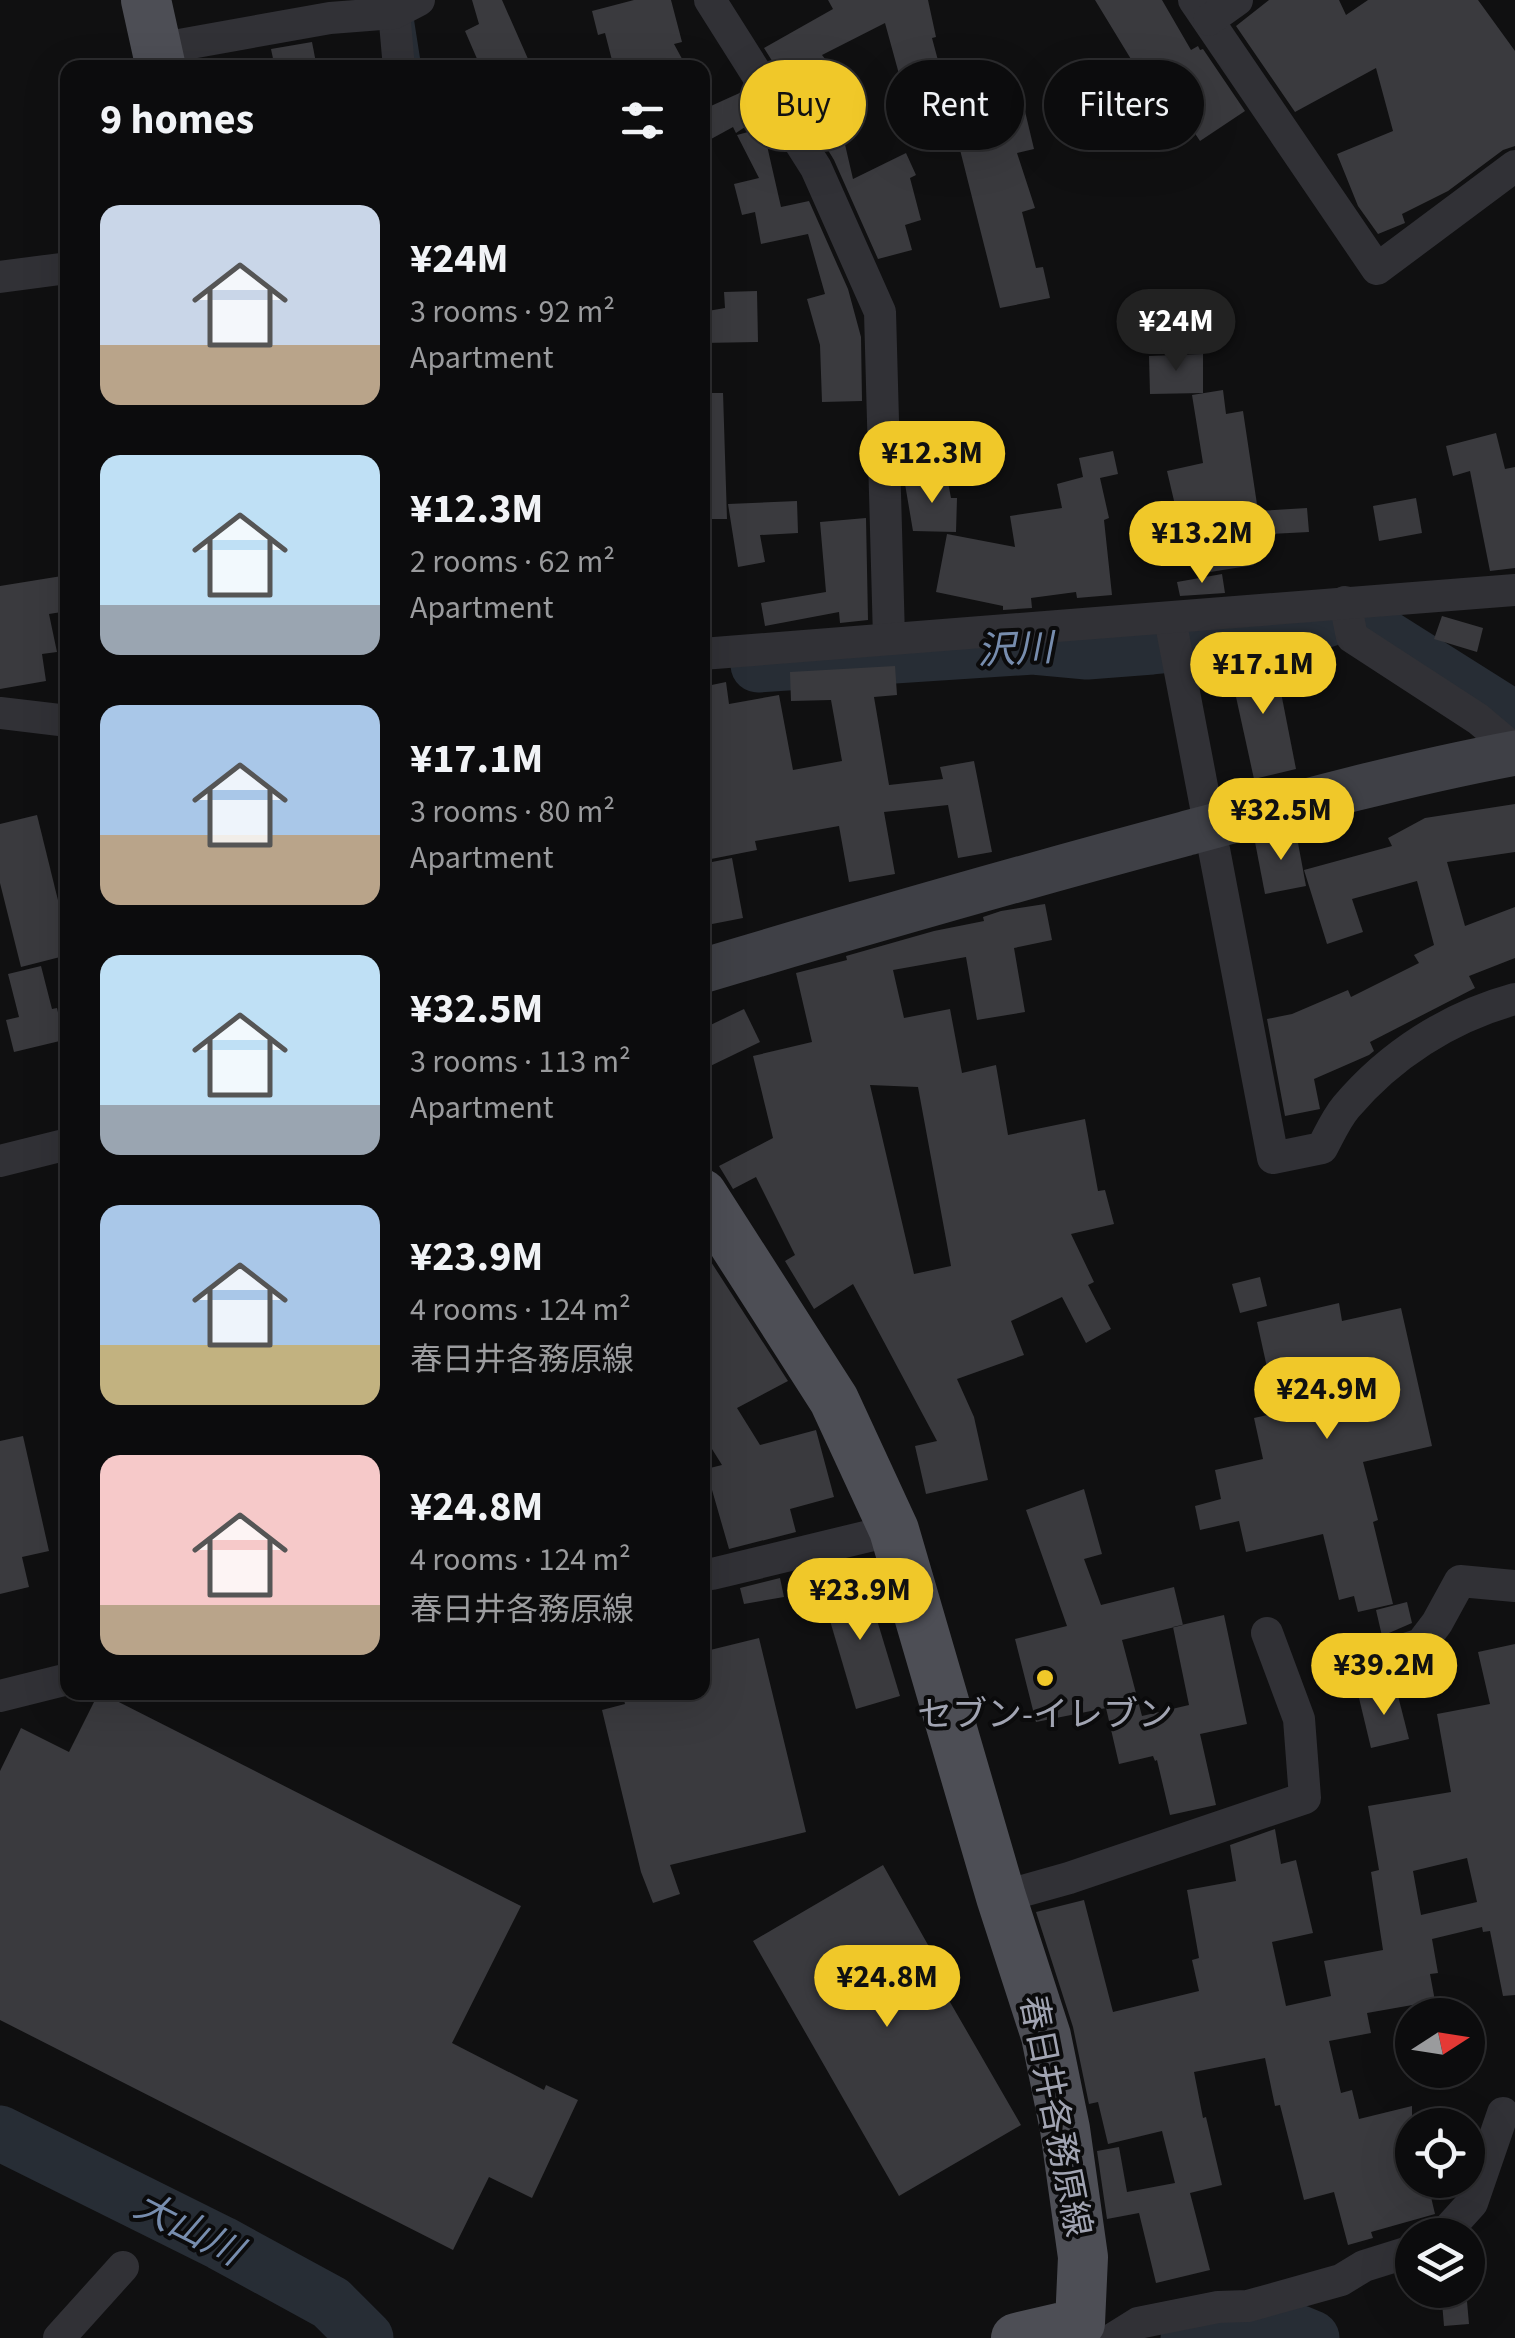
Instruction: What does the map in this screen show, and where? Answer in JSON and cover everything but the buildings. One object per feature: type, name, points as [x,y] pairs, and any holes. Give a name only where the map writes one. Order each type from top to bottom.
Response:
[{"type":"main road","points":[[146,0],[159,58]]},
{"type":"main road","name":"春日井各務原線","points":[[710,1206],[834,1400],[894,1530],[1000,1897],[1046,2036],[1065,2129],[1094,2333]]},
{"type":"main road","points":[[1016,2338],[1094,2333]]},
{"type":"street","points":[[710,0],[816,168],[880,312],[889,638]]},
{"type":"street","points":[[1237,0],[1201,10],[1377,269],[1515,166]]},
{"type":"street","points":[[159,58],[402,4],[400,60]]},
{"type":"street","points":[[0,277],[60,269]]},
{"type":"street","points":[[710,653],[1515,590]]},
{"type":"street","points":[[1345,602],[1352,636],[1478,720],[1515,752]]},
{"type":"street","points":[[1170,619],[1273,1158],[1322,1148],[1344,1108],[1408,1048],[1480,1009],[1515,999]]},
{"type":"street","points":[[0,714],[60,720]]},
{"type":"street","points":[[710,969],[969,892],[1210,827],[1420,771],[1515,752]]},
{"type":"street","points":[[0,1161],[60,1146]]},
{"type":"street","points":[[710,1573],[894,1530]]},
{"type":"street","points":[[1381,1657],[1421,1644],[1460,1580],[1515,1586]]},
{"type":"street","points":[[1000,1897],[1069,1878],[1305,1798],[1299,1720],[1267,1634]]},
{"type":"street","points":[[0,1696],[60,1681]]},
{"type":"street","points":[[1459,2218],[1472,2203],[1503,2113]]},
{"type":"street","points":[[1094,2333],[1218,2308],[1248,2306],[1341,2280],[1364,2266],[1395,2256]]},
{"type":"street","points":[[59,2338],[123,2267]]},
{"type":"waterway","points":[[409,17],[416,60]]},
{"type":"waterway","name":"沢川","points":[[758,665],[1033,647],[1087,652],[1152,647],[1272,635],[1326,620]]},
{"type":"waterway","name":"沢川","points":[[1366,625],[1512,717]]},
{"type":"waterway","name":"大山川","points":[[0,2133],[221,2243],[331,2303],[366,2338]]},
{"type":"waterway","points":[[1188,2338],[1221,2326],[1250,2322],[1279,2326],[1312,2338]]},
{"type":"place","name":"セブン-イレブン","points":[[1045,1678]]}]
